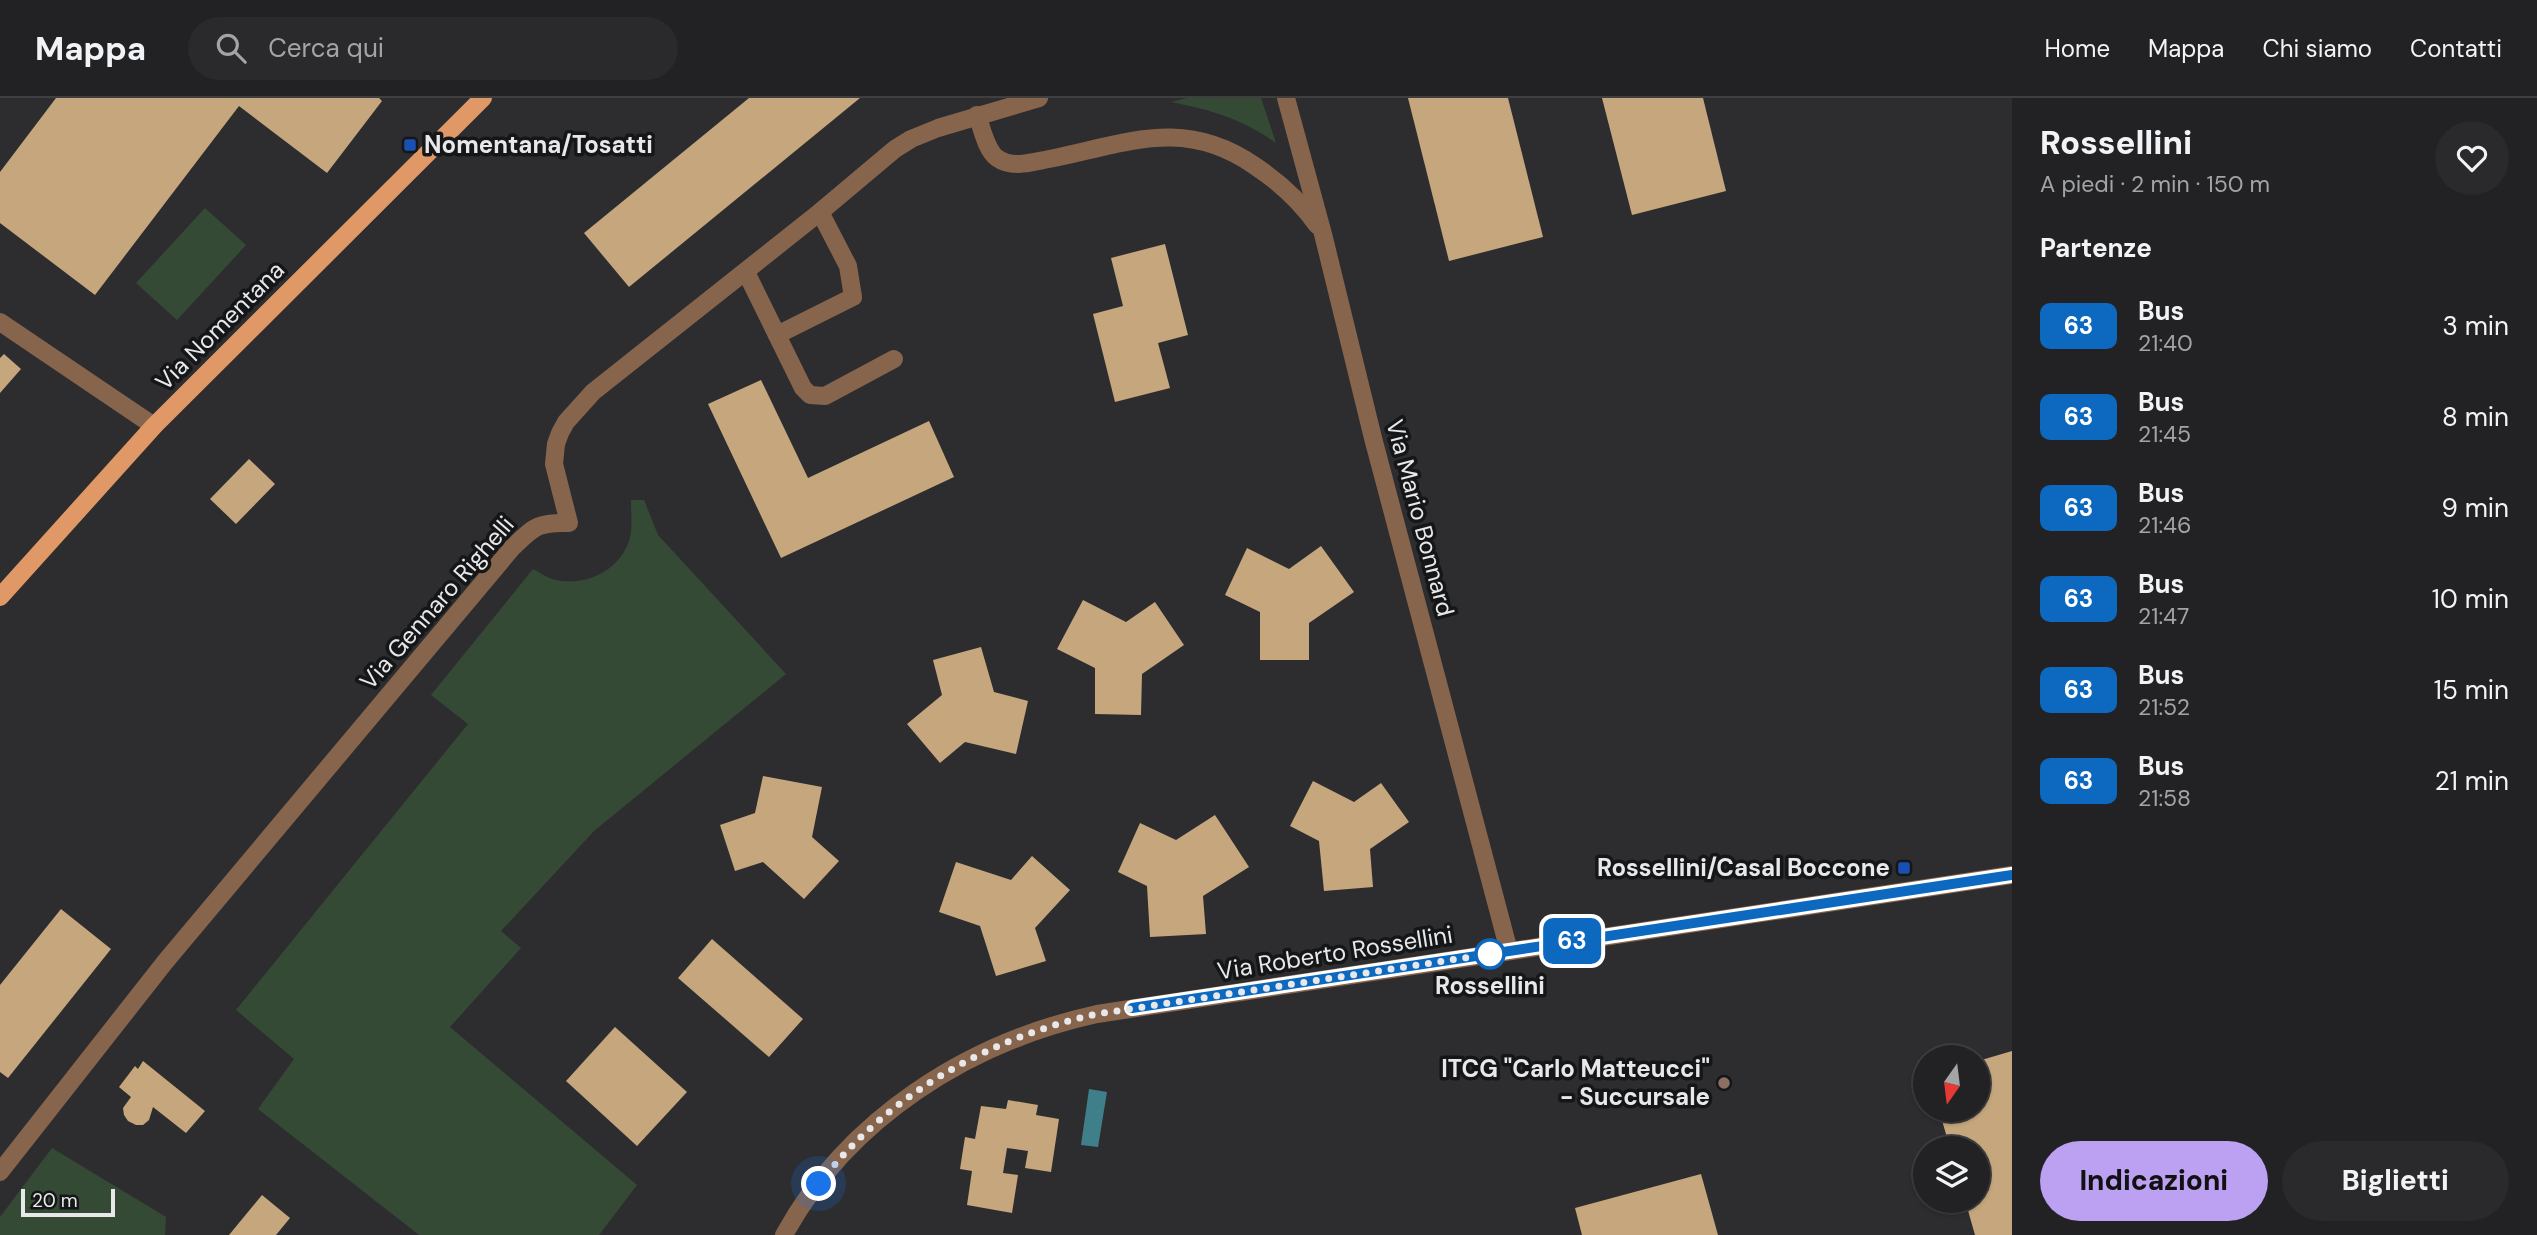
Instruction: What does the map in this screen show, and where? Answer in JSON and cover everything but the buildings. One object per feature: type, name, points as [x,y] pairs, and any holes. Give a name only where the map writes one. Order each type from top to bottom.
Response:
[{"type":"main road","name":"Via Nomentana","points":[[0,597],[154,425],[483,98]]},
{"type":"street","name":"Via Gennaro Righelli","points":[[0,1172],[165,962],[512,548],[535,527],[552,522],[569,523],[554,464],[554,454],[560,433],[579,406],[624,366],[746,272],[901,145],[929,131],[1039,98]]},
{"type":"street","name":"Via Mario Bonnard","points":[[1286,98],[1509,951]]},
{"type":"street","points":[[977,115],[991,151],[999,160],[1012,164],[1036,162],[1149,138],[1187,137],[1213,144],[1242,157],[1282,186],[1323,234]]},
{"type":"street","points":[[777,335],[853,297],[848,267],[820,212]]},
{"type":"street","points":[[746,272],[803,388],[817,397],[825,396],[894,359]]},
{"type":"street","points":[[0,323],[154,425]]},
{"type":"street","name":"Via Roberto Rossellini","points":[[785,1235],[833,1166],[866,1131],[922,1087],[955,1066],[1010,1040],[1097,1014],[2012,875]]},
{"type":"green space","points":[[1187,98],[1261,98],[1276,143],[1226,116],[1171,102]]},
{"type":"green space","points":[[205,208],[246,245],[177,320],[136,283]]},
{"type":"green space","points":[[631,500],[644,500],[658,535],[786,674],[594,831],[501,931],[521,948],[450,1027],[637,1185],[599,1235],[419,1235],[258,1109],[294,1059],[236,1010],[468,724],[431,695],[533,569],[552,579],[578,581],[602,573],[613,565],[628,545],[631,532]]},
{"type":"green space","points":[[52,1148],[166,1217],[165,1235],[0,1235],[0,1217]]},
{"type":"water","points":[[1089,1089],[1107,1092],[1098,1147],[1081,1145]]},
{"type":"bus line","name":"63","points":[[1132,1008],[2012,875]]},
{"type":"place","name":"Nomentana/Tosatti","points":[[410,145]]},
{"type":"place","name":"Rossellini/Casal Boccone","points":[[1904,868]]},
{"type":"place","name":"Rossellini","points":[[1490,954]]},
{"type":"place","name":"ITCG \"Carlo Matteucci\" - Succursale","points":[[1724,1083]]},
{"type":"route","points":[[819,1184],[866,1131],[906,1098],[955,1066],[1034,1031],[1097,1014],[1490,954]]}]
